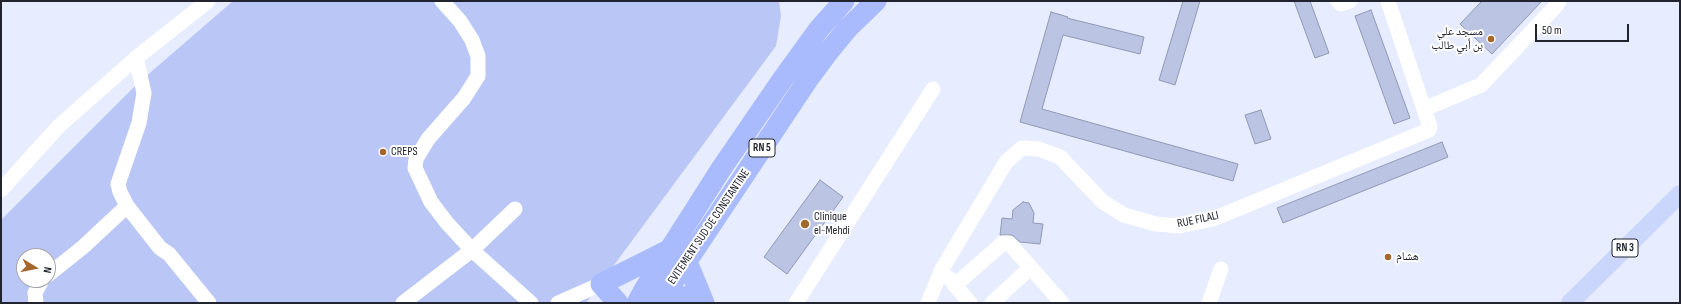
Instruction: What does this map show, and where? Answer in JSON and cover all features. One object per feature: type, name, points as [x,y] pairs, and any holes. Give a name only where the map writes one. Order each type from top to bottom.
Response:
[{"type":"highway","name":"EVITEMENT SUD DE CONSTANTINE","points":[[637,303],[670,249],[782,80],[820,29],[844,1]]},
{"type":"highway","name":"EVITEMENT SUD DE CONSTANTINE","points":[[669,302],[667,289],[828,51],[848,28],[876,1]]},
{"type":"highway","points":[[669,302],[690,269],[711,226]]},
{"type":"highway","points":[[618,303],[601,284],[670,249]]},
{"type":"highway","points":[[690,269],[704,303]]},
{"type":"highway","points":[[669,302],[688,296],[699,303]]},
{"type":"main road","name":"RN 3","points":[[1570,303],[1680,194]]},
{"type":"street","points":[[1,190],[59,126],[136,58],[208,1]]},
{"type":"street","points":[[442,1],[460,21],[472,40],[478,56],[478,76],[464,98],[428,139],[416,159],[415,168],[431,202],[447,223],[472,250],[531,303]]},
{"type":"street","points":[[1338,1],[1341,4],[1350,1]]},
{"type":"street","name":"RUE FILALI","points":[[928,303],[942,269],[1006,162],[1022,148],[1039,149],[1060,158],[1103,202],[1124,215],[1156,224],[1179,226],[1213,220],[1429,130],[1430,127],[1424,108],[1388,1]]},
{"type":"street","points":[[1424,108],[1481,85],[1559,1]]},
{"type":"street","points":[[136,58],[144,93],[139,123],[118,184],[120,192],[127,206],[160,248],[169,254],[209,303]]},
{"type":"street","points":[[796,303],[933,89]]},
{"type":"street","points":[[56,269],[84,247],[127,206]]},
{"type":"street","points":[[403,303],[472,250],[515,209]]},
{"type":"street","points":[[955,285],[1004,243],[1009,243],[1062,303]]},
{"type":"street","points":[[160,248],[163,258],[170,270],[196,303]]},
{"type":"street","points":[[992,303],[1030,268]]},
{"type":"street","points":[[942,269],[970,303]]},
{"type":"street","points":[[1209,303],[1221,269]]},
{"type":"street","points":[[558,303],[601,284]]},
{"type":"street","points":[[36,303],[35,293],[38,288]]},
{"type":"shaded area","name":"CREPS","points":[[233,1],[779,1],[781,16],[776,46],[586,303],[1,302],[1,220],[137,84]]},
{"type":"building","points":[[1183,1],[1200,1],[1175,85],[1159,80]]},
{"type":"building","points":[[1294,1],[1310,1],[1329,53],[1315,58]]},
{"type":"building","name":"مسجد علي بن أبي طالب","points":[[1482,1],[1542,1],[1492,54],[1460,24]]},
{"type":"building","points":[[1371,10],[1410,118],[1394,124],[1355,16]]},
{"type":"building","points":[[1051,12],[1068,17],[1067,18],[1144,37],[1140,54],[1063,35],[1042,109],[1238,164],[1233,181],[1020,122]]},
{"type":"building","points":[[1261,110],[1271,139],[1255,144],[1245,115]]},
{"type":"building","points":[[1442,142],[1448,157],[1283,223],[1277,208]]},
{"type":"building","points":[[820,180],[843,197],[787,274],[764,257]]},
{"type":"building","points":[[1023,202],[1029,203],[1034,213],[1033,223],[1043,224],[1040,244],[1020,242],[1012,235],[1000,235],[1002,218],[1012,219],[1013,210]]},
{"type":"place","name":"مسجد علي بن أبي طالب","points":[[1491,39]]},
{"type":"place","name":"CREPS","points":[[383,152]]},
{"type":"place","name":"Clinique el-Mehdi","points":[[805,224]]},
{"type":"place","name":"هشام","points":[[1388,257]]}]
